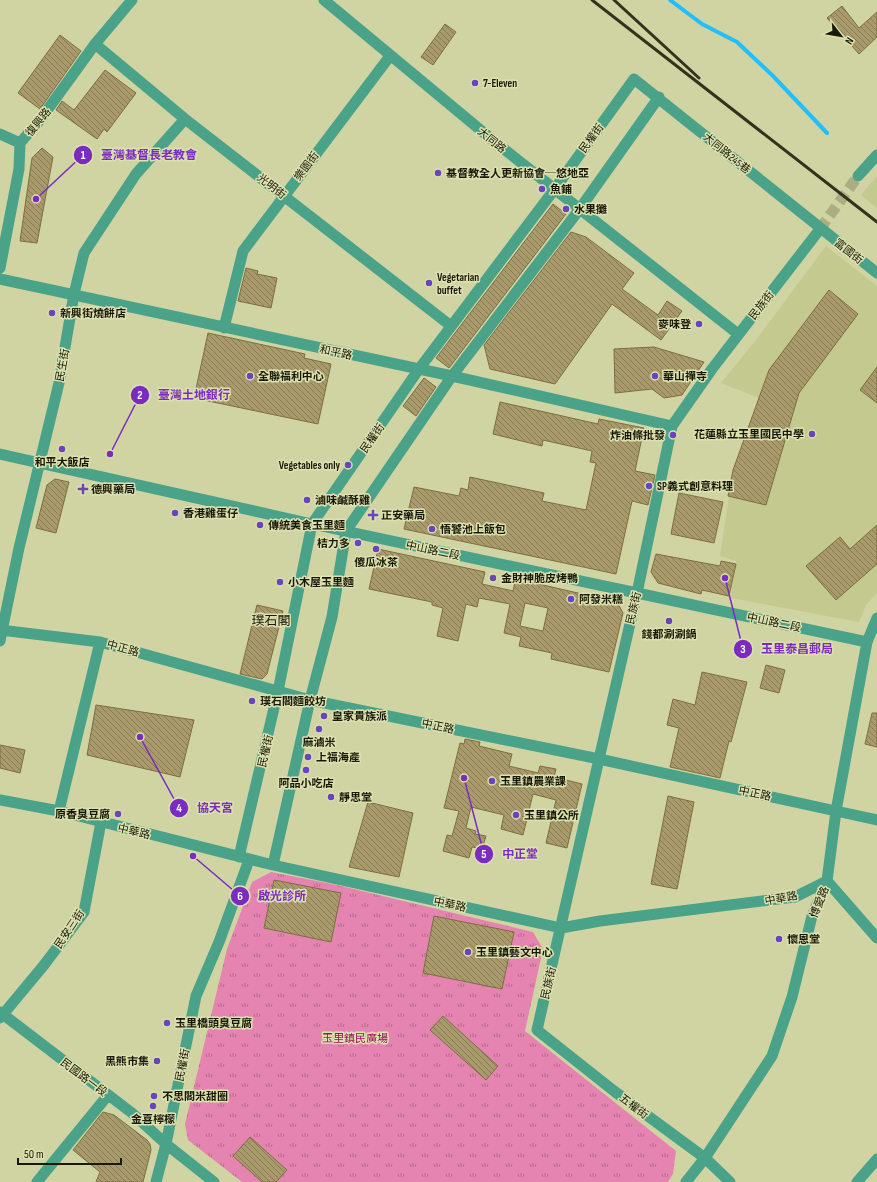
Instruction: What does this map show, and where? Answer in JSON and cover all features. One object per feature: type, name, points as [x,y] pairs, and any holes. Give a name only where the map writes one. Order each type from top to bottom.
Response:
[{"type":"street","name":"復興路","points":[[0,268],[19,169],[20,143],[40,120],[95,44],[132,0]]},
{"type":"street","name":"大同路","points":[[324,0],[554,190],[738,334]]},
{"type":"street","name":"光明街","points":[[95,44],[185,119],[451,326]]},
{"type":"street","name":"樂園街","points":[[224,328],[243,251],[390,56]]},
{"type":"street","name":"民權街","points":[[156,1182],[166,1144],[196,996],[219,942],[244,858],[312,524],[419,369],[554,190],[634,79]]},
{"type":"street","name":"大同路245巷","points":[[634,79],[820,229]]},
{"type":"street","points":[[273,865],[310,700],[332,617],[346,531],[452,376],[579,210],[659,98]]},
{"type":"street","name":"民生街","points":[[1,634],[19,548],[59,383],[74,294],[84,253],[136,174],[185,119]]},
{"type":"street","points":[[0,134],[20,143]]},
{"type":"street","points":[[858,176],[877,155]]},
{"type":"street","name":"富國街","points":[[820,229],[877,273]]},
{"type":"street","name":"民族街","points":[[537,1030],[637,593],[672,426],[738,334],[820,229]]},
{"type":"street","name":"和平路","points":[[0,279],[452,376],[672,426]]},
{"type":"street","name":"中山路二段","points":[[0,454],[184,494],[312,524],[868,642]]},
{"type":"street","name":"博愛路","points":[[686,1182],[705,1158],[772,1056],[792,997],[812,916],[827,881],[836,811],[868,642],[877,618]]},
{"type":"street","name":"中正路","points":[[1,634],[100,642],[310,700],[599,759],[877,820]]},
{"type":"street","points":[[59,811],[100,642]]},
{"type":"street","name":"中華路","points":[[0,800],[59,811],[273,865],[561,928],[600,921],[795,897],[827,881]]},
{"type":"street","name":"民安三街","points":[[1,1015],[44,965],[84,912],[101,822]]},
{"type":"street","points":[[827,881],[877,938]]},
{"type":"street","name":"民國路一段","points":[[1,1015],[132,1113],[166,1144],[214,1182]]},
{"type":"street","name":"五權街","points":[[537,1030],[614,1091],[705,1158],[730,1182]]},
{"type":"street","points":[[37,1182],[108,1095]]},
{"type":"street","points":[[857,1182],[877,1158]]},
{"type":"shaded area","points":[[877,176],[877,208],[861,195]]},
{"type":"shaded area","name":"花蓮縣立玉里國民中學","points":[[826,246],[877,286],[877,593],[866,605],[859,622],[731,598],[736,561],[720,556],[733,470],[759,398],[721,383],[756,340]]},
{"type":"green space","name":"玉里鎮民廣場","points":[[271,872],[337,885],[533,932],[543,949],[525,1031],[676,1151],[673,1174],[668,1182],[242,1182],[188,1140],[185,1124],[227,949],[252,882]]},
{"type":"building","points":[[842,6],[859,28],[877,12],[877,37],[859,54],[827,18]]},
{"type":"building","points":[[445,24],[456,32],[433,65],[421,57]]},
{"type":"building","points":[[60,35],[81,51],[40,109],[18,93]]},
{"type":"building","points":[[105,70],[136,93],[107,132],[104,129],[97,139],[56,110],[62,101],[74,110]]},
{"type":"building","points":[[42,148],[53,157],[37,243],[20,241],[32,158]]},
{"type":"building","points":[[553,204],[566,214],[449,368],[436,358]]},
{"type":"building","points":[[571,232],[586,237],[634,273],[622,289],[658,315],[667,301],[682,311],[661,340],[612,304],[555,384],[490,369],[484,345]]},
{"type":"building","points":[[246,268],[258,271],[257,274],[277,278],[271,308],[238,301]]},
{"type":"building","points":[[829,290],[858,314],[799,393],[766,505],[728,496],[733,470],[769,370]]},
{"type":"building","name":"全聯福利中心","points":[[208,333],[305,354],[304,358],[331,364],[318,424],[194,398]]},
{"type":"building","name":"華山禪寺","points":[[654,347],[704,362],[682,395],[664,398],[652,389],[615,393],[614,349]]},
{"type":"building","points":[[877,367],[877,403],[860,390]]},
{"type":"building","points":[[424,378],[436,387],[416,416],[403,406]]},
{"type":"building","points":[[500,402],[598,424],[599,419],[644,428],[635,471],[655,475],[648,505],[632,501],[616,574],[404,529],[414,487],[459,496],[461,488],[468,490],[470,477],[544,493],[542,501],[586,510],[596,463],[590,462],[592,451],[543,440],[542,446],[493,434]]},
{"type":"building","points":[[55,479],[69,482],[56,533],[36,528],[47,485]]},
{"type":"building","points":[[679,493],[723,502],[714,543],[671,534]]},
{"type":"building","points":[[877,525],[877,564],[836,600],[806,566],[840,537],[850,549]]},
{"type":"building","points":[[378,549],[485,572],[482,584],[513,591],[515,582],[529,585],[530,582],[617,602],[623,613],[609,672],[551,659],[552,653],[519,646],[521,637],[504,633],[510,604],[479,598],[477,607],[466,604],[458,641],[437,636],[443,608],[432,605],[432,602],[369,589]],"holes":[[[525,603],[548,608],[543,631],[520,626]]]},
{"type":"building","points":[[656,554],[720,566],[721,561],[736,564],[729,596],[702,590],[701,594],[658,583],[651,572]]},
{"type":"building","points":[[257,605],[283,611],[267,674],[262,679],[240,674]]},
{"type":"building","points":[[766,665],[785,670],[779,693],[760,688]]},
{"type":"building","points":[[702,672],[747,682],[731,742],[729,741],[720,778],[670,767],[679,728],[667,725],[673,699],[695,705]]},
{"type":"building","points":[[96,705],[194,720],[180,777],[87,755]]},
{"type":"building","points":[[872,713],[877,713],[877,747],[865,744]]},
{"type":"building","points":[[465,739],[480,742],[479,746],[512,754],[509,766],[538,773],[540,766],[556,769],[554,777],[582,784],[567,848],[546,843],[556,800],[533,794],[523,835],[501,829],[504,815],[471,807],[466,828],[476,831],[475,834],[486,836],[482,849],[472,847],[469,858],[443,851],[447,835],[452,836],[459,811],[444,808],[460,743],[464,744]]},
{"type":"building","points":[[0,745],[25,750],[20,773],[0,768]]},
{"type":"building","points":[[668,796],[694,802],[677,889],[651,884]]},
{"type":"building","points":[[368,802],[413,813],[399,877],[349,867]]},
{"type":"building","points":[[274,880],[341,893],[331,942],[264,928]]},
{"type":"building","name":"玉里鎮藝文中心","points":[[434,916],[514,932],[502,989],[423,973]]},
{"type":"building","points":[[443,1016],[498,1066],[486,1080],[430,1030]]},
{"type":"building","points":[[103,1112],[114,1115],[147,1140],[150,1144],[151,1150],[143,1182],[96,1182],[100,1172],[73,1150]]},
{"type":"building","points":[[250,1137],[287,1170],[276,1182],[262,1182],[233,1156]]},
{"type":"waterway","points":[[670,0],[702,24],[737,42],[773,76],[827,133]]},
{"type":"tunnel","points":[[820,229],[858,176]]},
{"type":"railway","points":[[592,0],[877,222]]},
{"type":"railway","points":[[614,0],[699,78]]},
{"type":"place","name":"7-Eleven","points":[[475,83]]},
{"type":"place","name":"基督教全人更新協會─悠地亞","points":[[438,173]]},
{"type":"place","name":"魚鋪","points":[[542,189]]},
{"type":"place","name":"臺灣基督長老教會","points":[[36,199]]},
{"type":"place","name":"水果攤","points":[[566,209]]},
{"type":"place","name":"Vegetarian buffet","points":[[429,283]]},
{"type":"place","name":"新興街燒餅店","points":[[52,313]]},
{"type":"place","name":"麥味登","points":[[699,324]]},
{"type":"place","name":"全聯福利中心","points":[[250,376]]},
{"type":"place","name":"華山禪寺","points":[[655,376]]},
{"type":"place","name":"花蓮縣立玉里國民中學","points":[[812,434]]},
{"type":"place","name":"炸油條批發","points":[[673,435]]},
{"type":"place","name":"和平大飯店","points":[[62,449]]},
{"type":"place","name":"臺灣土地銀行","points":[[110,454]]},
{"type":"place","name":"Vegetables only","points":[[348,465]]},
{"type":"place","name":"SP義式創意料理","points":[[649,486]]},
{"type":"place","name":"德興藥局","points":[[83,489]]},
{"type":"place","name":"滷味鹹酥雞","points":[[307,500]]},
{"type":"place","name":"香港雞蛋仔","points":[[175,513]]},
{"type":"place","name":"正安藥局","points":[[373,515]]},
{"type":"place","name":"傳統美食玉里麵","points":[[260,525]]},
{"type":"place","name":"悟饕池上飯包","points":[[432,529]]},
{"type":"place","name":"桔力多","points":[[358,543]]},
{"type":"place","name":"傻瓜冰茶","points":[[376,549]]},
{"type":"place","name":"金財神脆皮烤鴨","points":[[493,578]]},
{"type":"place","name":"玉里泰昌郵局","points":[[725,578]]},
{"type":"place","name":"小木屋玉里麵","points":[[280,582]]},
{"type":"place","name":"阿發米糕","points":[[571,599]]},
{"type":"place","name":"錢都涮涮鍋","points":[[669,621]]},
{"type":"place","name":"璞石閣麵餃坊","points":[[252,701]]},
{"type":"place","name":"皇家貴族派","points":[[324,716]]},
{"type":"place","name":"麻滷米","points":[[319,729]]},
{"type":"place","name":"協天宮","points":[[140,737]]},
{"type":"place","name":"上福海產","points":[[308,757]]},
{"type":"place","name":"阿品小吃店","points":[[306,770]]},
{"type":"place","name":"中正堂","points":[[464,778]]},
{"type":"place","name":"玉里鎮農業課","points":[[492,781]]},
{"type":"place","name":"靜思堂","points":[[331,797]]},
{"type":"place","name":"原香臭豆腐","points":[[118,814]]},
{"type":"place","name":"玉里鎮公所","points":[[516,815]]},
{"type":"place","name":"啟光診所","points":[[193,856]]},
{"type":"place","name":"懷恩堂","points":[[779,939]]},
{"type":"place","name":"玉里鎮藝文中心","points":[[468,952]]},
{"type":"place","name":"玉里橋頭臭豆腐","points":[[167,1023]]},
{"type":"place","name":"黑熊市集","points":[[157,1061]]},
{"type":"place","name":"不思閣米甜圈","points":[[154,1096]]},
{"type":"place","name":"金喜檸檬","points":[[153,1106]]},
{"type":"district","name":"璞石閣","points":[[271,620]]}]
